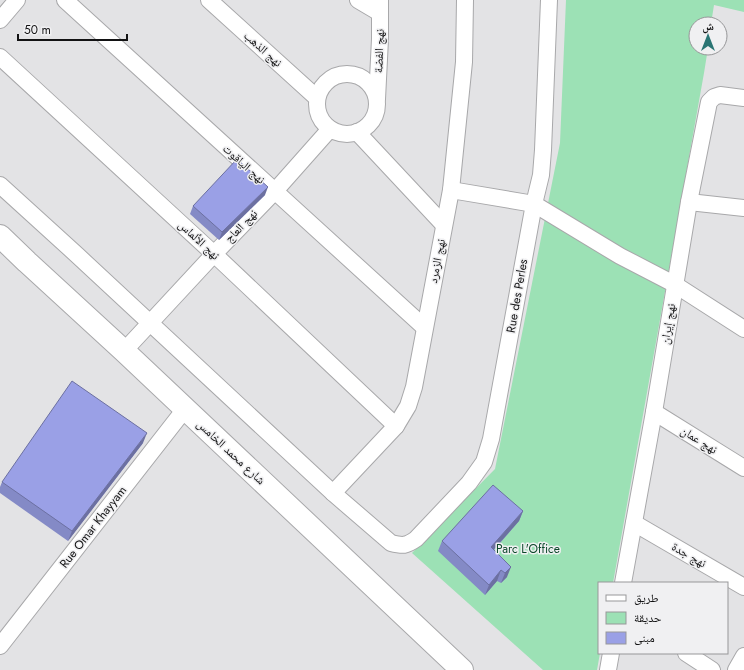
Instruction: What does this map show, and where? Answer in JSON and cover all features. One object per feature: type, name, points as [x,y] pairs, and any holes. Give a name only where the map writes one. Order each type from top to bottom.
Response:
[{"type":"main road","name":"شارع محمد الخامس","points":[[0,236],[462,670]]},
{"type":"street","points":[[0,20],[16,0]]},
{"type":"street","name":"نهج الياقوت","points":[[65,0],[424,327]]},
{"type":"street","name":"نهج الذهب","points":[[209,0],[317,98]]},
{"type":"street","points":[[358,0],[380,6]]},
{"type":"street","name":"نهج الزمرد","points":[[333,493],[396,426],[408,406],[414,387],[424,327],[451,190],[464,62],[465,0]]},
{"type":"street","name":"Rue des Perles","points":[[333,493],[391,543],[402,545],[409,544],[416,539],[470,483],[484,462],[491,439],[534,204],[542,168],[549,0]]},
{"type":"street","name":"نهج الفضة","points":[[377,102],[380,6]]},
{"type":"street","name":"نهج الألماس","points":[[0,57],[214,254],[396,426]]},
{"type":"street","points":[[340,74],[358,75],[372,86],[377,102],[377,110],[370,124],[364,129],[350,134],[343,134],[330,129],[323,123],[316,107],[317,98],[325,83],[340,74]]},
{"type":"street","name":"نهج إيران","points":[[623,582],[654,412],[674,284],[709,102],[714,97],[720,95],[744,98]]},
{"type":"street","name":"نهج العاج","points":[[124,351],[330,129]]},
{"type":"street","points":[[357,132],[444,225]]},
{"type":"street","points":[[0,185],[150,322],[333,493]]},
{"type":"street","points":[[451,190],[534,204],[620,256],[674,284],[744,328]]},
{"type":"street","points":[[689,202],[744,208]]},
{"type":"street","name":"Rue Omar Khayyam","points":[[0,646],[185,409]]},
{"type":"street","name":"نهج عمان","points":[[654,412],[744,468]]},
{"type":"street","name":"نهج جدة","points":[[634,523],[744,588]]},
{"type":"street","points":[[608,670],[611,654]]},
{"type":"street","points":[[688,654],[712,670]]},
{"type":"street","points":[[736,670],[744,656]]},
{"type":"green space","name":"Parc L'Office","points":[[566,0],[744,0],[744,12],[714,5],[712,16],[688,16],[688,56],[707,56],[613,582],[598,582],[598,654],[600,654],[597,670],[543,670],[412,553],[495,469],[560,143]]},
{"type":"building","points":[[237,159],[268,187],[222,232],[193,206]]},
{"type":"building","points":[[72,381],[147,433],[72,531],[2,482]]},
{"type":"building","points":[[493,485],[523,511],[491,547],[511,567],[505,573],[501,570],[489,585],[442,541]]}]
